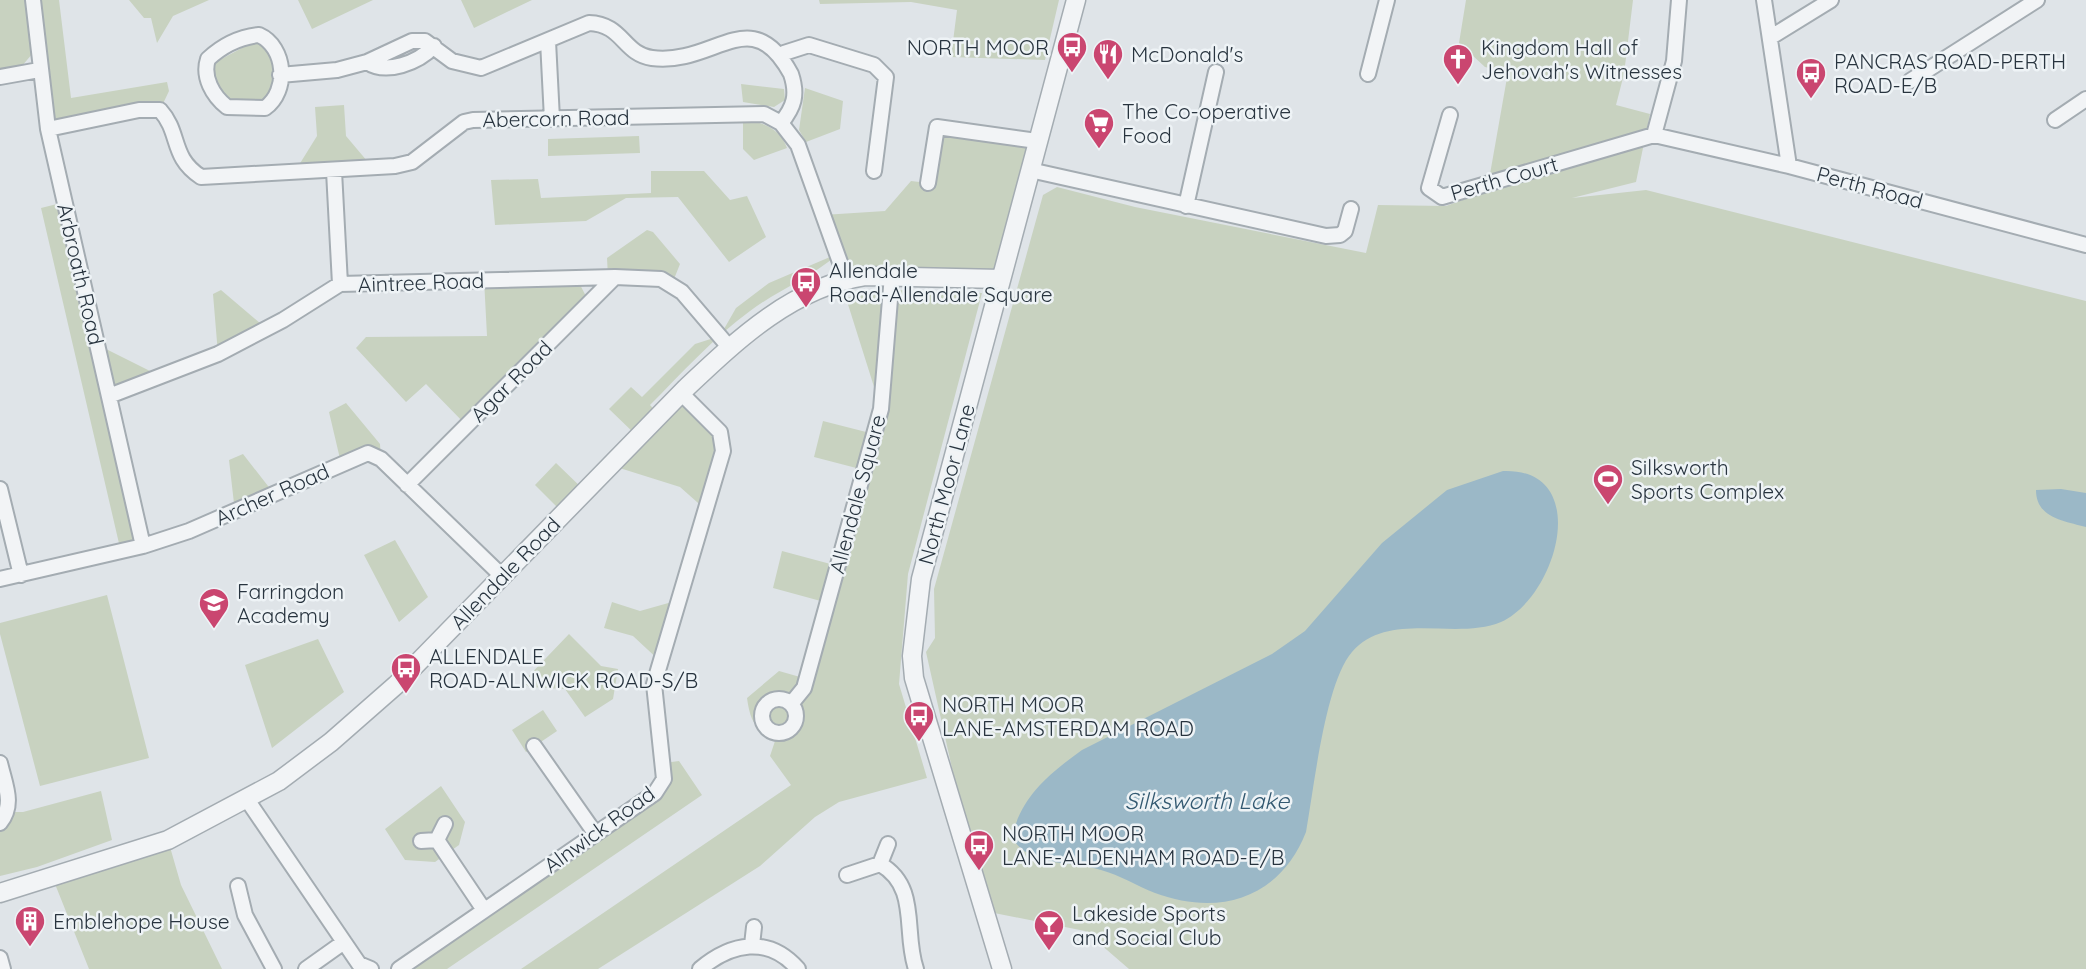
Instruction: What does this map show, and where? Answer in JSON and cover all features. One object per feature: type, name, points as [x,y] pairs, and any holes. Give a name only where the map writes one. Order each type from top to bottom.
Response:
[{"type":"street","name":"Arbroath Road","points":[[33,0],[39,70],[48,129],[143,546]]},
{"type":"street","name":"North Moor Lane","points":[[1001,969],[914,677],[912,656],[920,579],[1076,0]]},
{"type":"street","points":[[1368,74],[1387,0]]},
{"type":"street","points":[[1654,135],[1674,61],[1679,0]]},
{"type":"street","points":[[1764,0],[1789,166]]},
{"type":"street","points":[[1771,37],[1831,0]]},
{"type":"street","points":[[1910,81],[2037,0]]},
{"type":"street","points":[[280,75],[337,71],[367,62],[412,41],[425,41],[452,61],[481,68],[589,23],[601,23],[618,32],[638,53],[662,58],[675,55],[732,24]]},
{"type":"street","points":[[772,30],[784,53],[794,85],[795,100],[781,123],[798,145],[846,279]]},
{"type":"street","points":[[259,35],[275,46],[280,75],[280,85],[272,103],[265,108],[233,109],[221,103],[213,92],[205,68],[217,50],[246,37],[259,35]]},
{"type":"street","points":[[548,41],[552,119]]},
{"type":"street","points":[[784,53],[809,45],[874,65],[886,77],[874,171]]},
{"type":"street","points":[[0,77],[39,70]]},
{"type":"street","points":[[1186,206],[1216,72]]},
{"type":"street","points":[[2055,120],[2086,99]]},
{"type":"street","name":"Abercorn Road","points":[[48,129],[152,108],[160,110],[168,119],[178,154],[187,168],[201,177],[334,171],[412,162],[464,122],[473,120],[741,112],[764,114],[781,123]]},
{"type":"street","name":"Perth Court","points":[[1450,115],[1429,188],[1442,197],[1654,135]]},
{"type":"street","points":[[928,183],[937,127],[1037,141]]},
{"type":"street","name":"Perth Road","points":[[1654,135],[2083,240]]},
{"type":"street","points":[[1030,170],[1326,236],[1340,236],[1345,231],[1351,209]]},
{"type":"street","points":[[334,171],[340,284]]},
{"type":"street","name":"Allendale Road","points":[[0,892],[168,840],[248,801],[331,742],[396,684],[681,393],[729,347],[783,306],[846,279],[892,275],[1001,279]]},
{"type":"street","name":"Allendale Square","points":[[791,704],[804,688],[881,409],[892,275]]},
{"type":"street","name":"Agar Road","points":[[407,485],[615,277]]},
{"type":"street","name":"Aintree Road","points":[[109,396],[218,354],[283,320],[340,284],[649,277],[672,284],[729,347]]},
{"type":"street","name":"Alnwick Road","points":[[399,969],[655,793],[664,779],[654,684],[723,451],[720,432],[681,393]]},
{"type":"street","name":"Archer Road","points":[[0,579],[143,546],[285,491],[368,453],[381,459],[502,576]]},
{"type":"street","points":[[0,489],[22,575]]},
{"type":"street","points":[[534,747],[595,833]]},
{"type":"street","points":[[0,763],[10,804],[9,812],[0,823]]},
{"type":"street","points":[[248,801],[359,964],[371,969]]},
{"type":"street","points":[[437,840],[445,824]]},
{"type":"street","points":[[421,841],[437,840]]},
{"type":"street","points":[[437,840],[484,910]]},
{"type":"street","points":[[880,864],[888,844]]},
{"type":"street","points":[[847,875],[880,864],[892,871],[905,892],[910,953],[916,969]]},
{"type":"street","points":[[238,886],[245,915],[274,969]]},
{"type":"street","points":[[752,945],[754,928]]},
{"type":"street","points":[[306,969],[344,942]]},
{"type":"street","points":[[700,969],[722,952],[752,945],[770,949],[798,969]]},
{"type":"street","points":[[0,958],[3,969]]},
{"type":"green space","points":[[0,0],[28,0],[33,53],[21,67],[0,73]]},
{"type":"green space","points":[[33,0],[59,0],[71,98],[167,82],[169,91],[160,110],[48,129]]},
{"type":"green space","points":[[129,0],[209,0],[173,16],[157,43],[151,18],[144,18]]},
{"type":"green space","points":[[298,0],[373,0],[312,29]]},
{"type":"green space","points":[[461,0],[532,0],[474,28]]},
{"type":"green space","points":[[819,0],[1059,0],[1045,60],[951,57],[957,10],[911,2],[820,4]]},
{"type":"green space","name":"Silksworth Sports Complex","points":[[1466,0],[1633,0],[1624,74],[1616,105],[1650,114],[1636,182],[1572,198],[1646,190],[2086,301],[2086,969],[1129,969],[1085,931],[984,911],[926,652],[935,638],[934,589],[1043,195],[1057,187],[1135,207],[1366,253],[1378,205],[1446,206],[1487,191],[1508,72],[1485,67],[1459,43]]},
{"type":"green space","points":[[253,42],[266,48],[273,59],[276,89],[262,104],[226,101],[213,77],[214,63]]},
{"type":"green space","points":[[741,84],[784,89],[785,100],[774,107],[743,102]]},
{"type":"green space","points":[[805,88],[843,101],[840,129],[806,142],[799,130]]},
{"type":"green space","points":[[344,105],[346,136],[373,168],[294,173],[317,136],[315,107]]},
{"type":"green space","points":[[743,121],[770,127],[780,136],[787,148],[754,160],[743,149]]},
{"type":"green space","points":[[937,127],[1037,141],[1001,279],[846,279],[837,255],[736,321],[721,335],[736,308],[769,283],[837,254],[823,215],[885,211],[911,181],[928,183]]},
{"type":"green space","points":[[639,136],[640,153],[548,156],[548,139]]},
{"type":"green space","points":[[651,171],[704,171],[730,200],[747,196],[766,237],[729,262],[678,197],[626,198],[586,221],[495,225],[491,180],[538,179],[541,198],[651,193]]},
{"type":"green space","points":[[65,202],[98,345],[162,377],[109,396],[143,546],[121,552],[41,208]]},
{"type":"green space","points":[[647,230],[653,232],[680,264],[672,284],[608,277],[607,258]]},
{"type":"green space","points":[[576,277],[589,302],[466,425],[426,384],[406,402],[356,348],[366,337],[487,336],[484,279]]},
{"type":"green space","points":[[221,290],[267,329],[218,354],[213,294]]},
{"type":"green space","points":[[896,290],[982,293],[908,574],[899,684],[927,778],[839,802],[815,817],[760,866],[598,969],[521,969],[791,785],[770,756],[776,738],[763,732],[754,723],[747,698],[779,671],[807,679],[828,603],[773,588],[782,551],[838,566],[864,470],[814,457],[823,421],[874,434],[881,409],[846,298]]},
{"type":"green space","points":[[719,336],[650,405],[659,415],[681,393],[720,432],[706,510],[680,487],[610,465],[637,436],[609,409],[631,387],[642,397],[695,344]]},
{"type":"green space","points":[[346,403],[380,444],[381,459],[341,463],[329,412]]},
{"type":"green space","points":[[243,454],[275,495],[235,512],[229,460]]},
{"type":"green space","points":[[556,463],[585,491],[563,513],[535,485]]},
{"type":"green space","points":[[395,540],[428,597],[399,622],[364,555]]},
{"type":"green space","points":[[107,595],[149,758],[40,786],[0,634],[0,623]]},
{"type":"green space","points":[[679,600],[661,662],[633,636],[604,628],[612,602],[640,611]]},
{"type":"green space","points":[[569,634],[601,666],[618,669],[613,699],[585,717],[565,689],[529,687],[523,682]]},
{"type":"green space","points":[[318,639],[344,692],[272,748],[245,665]]},
{"type":"green space","points":[[543,710],[557,731],[526,752],[512,730]]},
{"type":"green space","points":[[679,761],[702,795],[447,969],[399,969],[655,793],[664,763]]},
{"type":"green space","points":[[441,786],[465,822],[459,845],[435,862],[405,860],[385,829]]},
{"type":"green space","points":[[101,791],[112,840],[37,867],[0,876],[0,823],[9,812],[23,812]]},
{"type":"green space","points":[[168,840],[181,885],[222,969],[89,969],[53,879]]},
{"type":"water","name":"Silksworth Lake","points":[[1503,471],[1531,476],[1549,490],[1557,511],[1557,536],[1550,562],[1538,587],[1521,608],[1501,622],[1464,629],[1424,628],[1385,632],[1367,639],[1352,652],[1343,667],[1328,711],[1306,832],[1295,855],[1281,873],[1264,887],[1224,902],[1179,900],[1101,870],[1041,859],[1020,848],[1012,838],[1016,823],[1029,798],[1048,777],[1082,750],[1272,654],[1305,631],[1382,543],[1447,490]]},
{"type":"water","points":[[2061,489],[2086,493],[2086,527],[2053,517],[2041,507],[2036,490]]},
{"type":"place","name":"NORTH MOOR","points":[[1072,74]]},
{"type":"place","name":"McDonald's","points":[[1108,81]]},
{"type":"place","name":"Kingdom Hall of Jehovah's Witnesses","points":[[1458,86]]},
{"type":"place","name":"PANCRAS ROAD-PERTH ROAD-E/B","points":[[1811,100]]},
{"type":"place","name":"The Co-operative Food","points":[[1099,150]]},
{"type":"place","name":"Allendale Road-Allendale Square","points":[[806,309]]},
{"type":"place","name":"Silksworth Sports Complex","points":[[1608,506]]},
{"type":"place","name":"Farringdon Academy","points":[[214,630]]},
{"type":"place","name":"ALLENDALE ROAD-ALNWICK ROAD-S/B","points":[[406,695]]},
{"type":"place","name":"NORTH MOOR LANE-AMSTERDAM ROAD","points":[[919,743]]},
{"type":"place","name":"NORTH MOOR LANE-ALDENHAM ROAD-E/B","points":[[979,872]]},
{"type":"place","name":"Emblehope House","points":[[30,948]]},
{"type":"place","name":"Lakeside Sports and Social Club","points":[[1049,952]]}]
